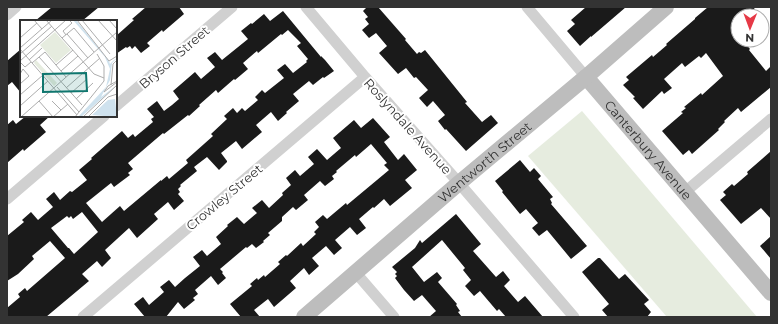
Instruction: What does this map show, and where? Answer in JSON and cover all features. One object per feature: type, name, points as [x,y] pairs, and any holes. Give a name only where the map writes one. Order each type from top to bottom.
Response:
[{"type":"street","points":[[7,15],[16,7]]},
{"type":"street","name":"Bryson Street","points":[[117,105],[232,7]]},
{"type":"street","name":"Roslyndale Avenue","points":[[306,7],[574,317]]},
{"type":"street","name":"Canterbury Avenue","points":[[527,7],[771,293]]},
{"type":"street","name":"Wentworth Street","points":[[304,317],[666,7]]},
{"type":"street","name":"Crowley Street","points":[[83,317],[365,77]]},
{"type":"street","points":[[7,199],[103,117]]},
{"type":"street","points":[[685,192],[771,119]]},
{"type":"street","points":[[356,273],[394,317]]},
{"type":"shaded area","points":[[582,111],[757,317],[667,317],[528,156]]},
{"type":"building","points":[[52,7],[99,7],[83,20],[36,20]]},
{"type":"building","points":[[146,7],[179,7],[184,14],[163,32],[162,30],[147,43],[150,46],[141,53],[135,46],[132,49],[130,46],[117,53],[117,35],[134,20],[132,19]]},
{"type":"building","points":[[367,7],[378,7],[417,54],[425,50],[467,102],[465,103],[482,122],[491,115],[498,123],[466,151],[438,121],[445,115],[433,101],[427,107],[419,98],[428,90],[416,77],[414,78],[406,68],[398,74],[379,53],[387,46],[376,33],[369,38],[362,30],[369,24],[365,19],[368,17],[363,11]]},
{"type":"building","points":[[586,7],[626,7],[580,46],[567,31],[575,24],[571,20]]},
{"type":"building","points":[[708,7],[756,7],[730,8],[730,48],[749,48],[749,50],[766,71],[771,66],[771,87],[741,112],[738,108],[724,121],[725,122],[718,129],[719,130],[692,154],[689,150],[683,155],[662,131],[683,113],[681,112],[686,108],[684,107],[701,93],[702,95],[723,76],[706,53],[701,58],[699,56],[685,67],[682,63],[664,79],[672,88],[664,94],[662,91],[643,109],[633,98],[635,97],[623,85],[629,80],[626,77],[652,55],[653,57]]},
{"type":"building","points":[[283,11],[334,71],[313,85],[309,81],[293,94],[299,101],[278,121],[271,112],[256,125],[262,132],[242,149],[236,141],[221,153],[227,162],[219,170],[207,157],[194,167],[197,171],[180,185],[181,186],[178,189],[180,192],[178,194],[184,201],[174,210],[168,202],[154,214],[158,219],[137,238],[129,228],[105,250],[111,258],[102,267],[97,261],[82,274],[89,281],[46,317],[7,317],[7,308],[20,297],[18,294],[25,288],[27,291],[65,258],[50,241],[32,256],[34,259],[18,274],[7,281],[7,236],[24,222],[22,220],[31,212],[38,220],[53,207],[46,199],[54,192],[60,200],[70,191],[72,192],[87,180],[79,170],[122,131],[128,138],[133,134],[135,137],[153,122],[151,119],[154,117],[147,109],[157,101],[164,111],[179,99],[173,91],[195,72],[201,79],[215,67],[207,58],[215,52],[222,60],[248,39],[241,31],[264,14],[270,21]],"holes":[[[288,30],[301,43],[297,46],[308,59],[306,61],[307,62],[293,73],[285,64],[277,70],[284,78],[265,93],[262,90],[255,97],[258,100],[245,111],[242,108],[237,113],[233,108],[224,116],[227,119],[211,134],[213,136],[186,160],[188,163],[169,179],[167,176],[161,180],[124,211],[120,206],[102,222],[86,203],[111,183],[114,187],[130,175],[128,173],[133,169],[128,163],[163,133],[164,134],[188,115],[189,116],[216,90],[218,93],[234,79],[235,80],[248,69],[243,63],[257,51],[258,53]],[[82,212],[98,232],[74,254],[51,228],[67,216],[69,218],[71,216],[73,219]]]},
{"type":"building","points":[[20,50],[20,92],[12,82],[7,86],[7,61]]},
{"type":"building","points":[[25,117],[49,117],[40,125],[46,132],[7,163],[7,125],[13,120],[16,124]]},
{"type":"building","points":[[373,118],[390,137],[384,142],[398,160],[404,154],[417,170],[405,180],[412,188],[390,206],[384,199],[359,219],[366,228],[357,235],[350,227],[335,240],[342,248],[334,255],[326,246],[312,258],[319,266],[309,275],[304,268],[290,281],[296,288],[274,307],[268,299],[254,310],[260,317],[241,317],[230,304],[252,286],[250,284],[257,278],[258,280],[264,275],[265,277],[280,264],[278,262],[286,255],[287,256],[301,243],[303,246],[316,234],[314,232],[319,227],[315,222],[323,215],[327,219],[346,203],[347,205],[389,170],[384,165],[387,163],[371,144],[336,171],[337,172],[332,176],[334,179],[325,186],[320,181],[304,195],[308,200],[296,210],[293,207],[282,217],[282,221],[268,233],[270,235],[263,241],[264,242],[256,248],[252,244],[247,248],[246,247],[220,269],[226,278],[218,285],[211,276],[195,290],[198,294],[193,298],[195,300],[184,309],[178,302],[166,317],[145,317],[134,304],[143,297],[149,305],[164,292],[160,287],[169,280],[175,287],[200,266],[193,257],[202,250],[207,256],[221,244],[216,237],[228,226],[227,225],[237,217],[244,224],[257,213],[252,208],[262,200],[269,208],[291,185],[286,178],[295,170],[300,176],[314,164],[308,157],[317,149],[327,160],[341,148],[333,138],[354,120],[361,128]]},
{"type":"building","points":[[771,151],[771,219],[761,208],[741,224],[720,200],[726,195],[723,192],[732,184],[734,186],[748,174],[747,172]]},
{"type":"building","points":[[520,160],[530,172],[534,168],[541,176],[538,179],[553,197],[550,199],[551,204],[587,246],[571,259],[547,230],[539,236],[532,228],[538,223],[526,209],[520,214],[495,181]]},
{"type":"building","points":[[456,214],[481,244],[473,251],[496,277],[503,271],[510,280],[504,286],[518,302],[525,296],[543,317],[506,317],[499,309],[497,311],[480,291],[474,296],[465,286],[471,280],[463,270],[465,268],[442,240],[412,267],[424,282],[437,272],[442,278],[438,282],[457,304],[456,305],[460,311],[458,312],[462,317],[429,317],[436,311],[422,295],[414,301],[404,290],[395,278],[397,276],[395,274],[397,272],[392,267],[415,248],[420,240],[422,243]]},
{"type":"building","points":[[771,236],[771,259],[760,246]]},
{"type":"building","points":[[598,258],[600,258],[619,279],[625,274],[649,300],[644,304],[651,312],[647,317],[608,317],[602,310],[609,304],[582,272]]}]
